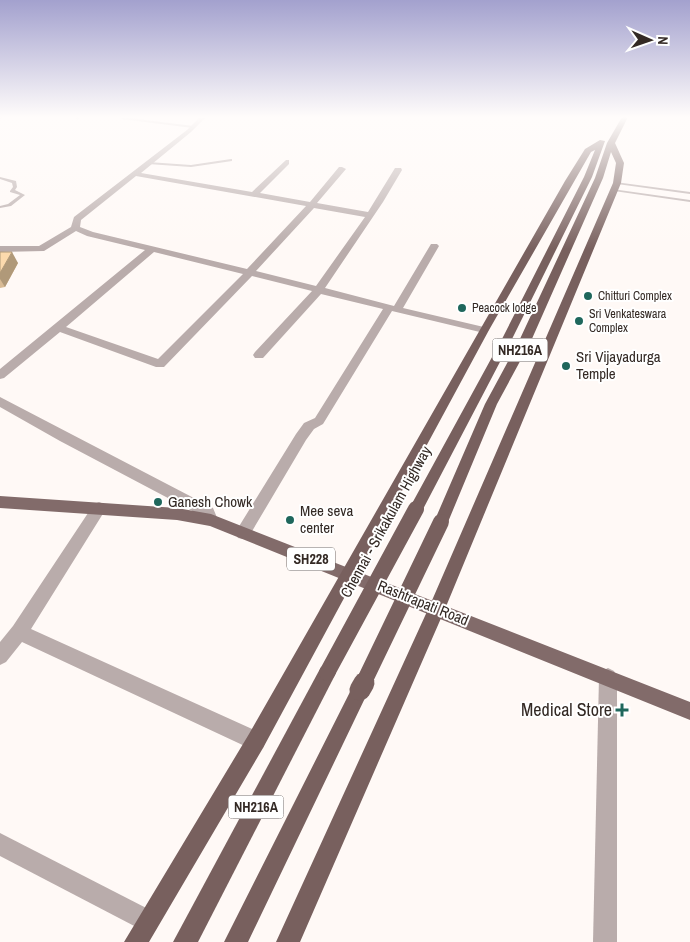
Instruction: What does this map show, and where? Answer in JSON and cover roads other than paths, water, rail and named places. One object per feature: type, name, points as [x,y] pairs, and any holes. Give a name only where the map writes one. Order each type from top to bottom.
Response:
[{"type":"highway","points":[[136,942],[256,741],[484,330],[582,161]]},
{"type":"highway","name":"Chennai - Srikakulam Highway","points":[[185,942],[326,673],[513,328],[595,161]]},
{"type":"highway","name":"NH216A","points":[[236,942],[441,522],[491,404],[525,340],[599,178],[602,161]]},
{"type":"highway","points":[[288,942],[437,609],[616,187],[619,161]]},
{"type":"main road","name":"Rashtrapati Road","points":[[0,502],[177,514],[211,520],[608,677]]},
{"type":"main road","name":"SH228","points":[[608,677],[690,711]]},
{"type":"street","points":[[0,249],[42,249],[75,228],[77,219],[150,161]]},
{"type":"street","points":[[254,195],[286,162]]},
{"type":"street","points":[[58,328],[160,364],[251,272],[342,169]]},
{"type":"street","points":[[259,355],[318,291],[398,170]]},
{"type":"street","points":[[136,174],[370,215]]},
{"type":"street","points":[[75,228],[90,234],[251,272],[318,291],[484,330]]},
{"type":"street","points":[[243,533],[301,437],[310,426],[318,421],[434,246]]},
{"type":"street","points":[[0,375],[153,248]]},
{"type":"street","points":[[0,402],[208,512],[211,520]]},
{"type":"street","points":[[0,656],[19,632],[99,508]]},
{"type":"street","points":[[19,632],[256,741]]},
{"type":"street","points":[[605,942],[608,677]]},
{"type":"street","points":[[0,844],[148,921]]},
{"type":"lane","points":[[148,163],[191,166],[225,161]]},
{"type":"lane","points":[[0,178],[14,182],[15,187],[12,190],[22,196],[14,203],[0,207]]},
{"type":"lane","points":[[616,187],[690,193]]},
{"type":"lane","points":[[616,187],[690,201]]},
{"type":"place","name":"Chitturi Complex","points":[[588,296]]},
{"type":"place","name":"Peacock lodge","points":[[462,308]]},
{"type":"place","name":"Sri Venkateswara Complex","points":[[579,321]]},
{"type":"place","name":"Sri Vijayadurga Temple","points":[[566,366]]},
{"type":"place","name":"Ganesh Chowk","points":[[158,502]]},
{"type":"place","name":"Mee seva center","points":[[290,520]]},
{"type":"place","name":"Medical Store","points":[[622,710]]}]
